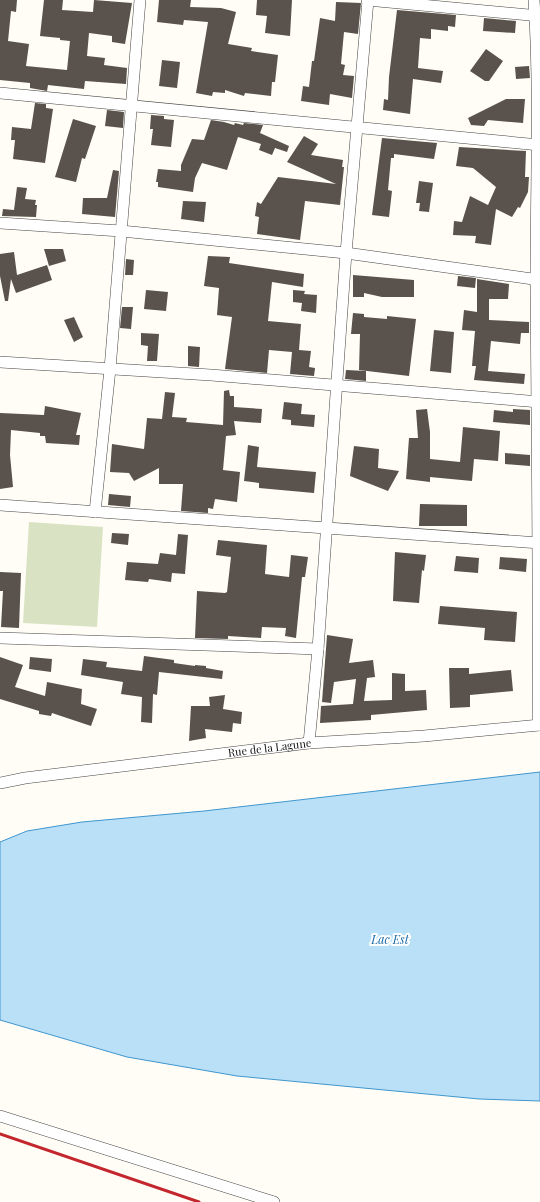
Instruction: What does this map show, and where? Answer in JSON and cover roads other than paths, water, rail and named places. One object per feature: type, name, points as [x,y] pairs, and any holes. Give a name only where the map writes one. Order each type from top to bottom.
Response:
[{"type":"street","points":[[95,512],[110,369],[130,106],[140,0]]},
{"type":"street","points":[[309,743],[318,650],[346,253],[367,0],[538,16]]},
{"type":"street","points":[[534,0],[538,16],[539,144],[539,725]]},
{"type":"street","points":[[0,93],[539,144]]},
{"type":"street","points":[[0,223],[121,231],[346,253],[538,280]]},
{"type":"street","points":[[0,362],[539,402]]},
{"type":"street","points":[[0,505],[540,543]]},
{"type":"street","points":[[0,638],[318,650]]},
{"type":"street","name":"Rue de la Lagune","points":[[0,783],[25,778],[309,743],[424,736],[539,725]]},
{"type":"street","points":[[0,1116],[274,1202]]},
{"type":"water","name":"Lac Est","points":[[540,772],[540,1101],[479,1099],[237,1076],[127,1057],[0,1020],[0,842],[27,831],[82,822],[204,811]]},
{"type":"railway","points":[[0,1134],[199,1202]]}]
